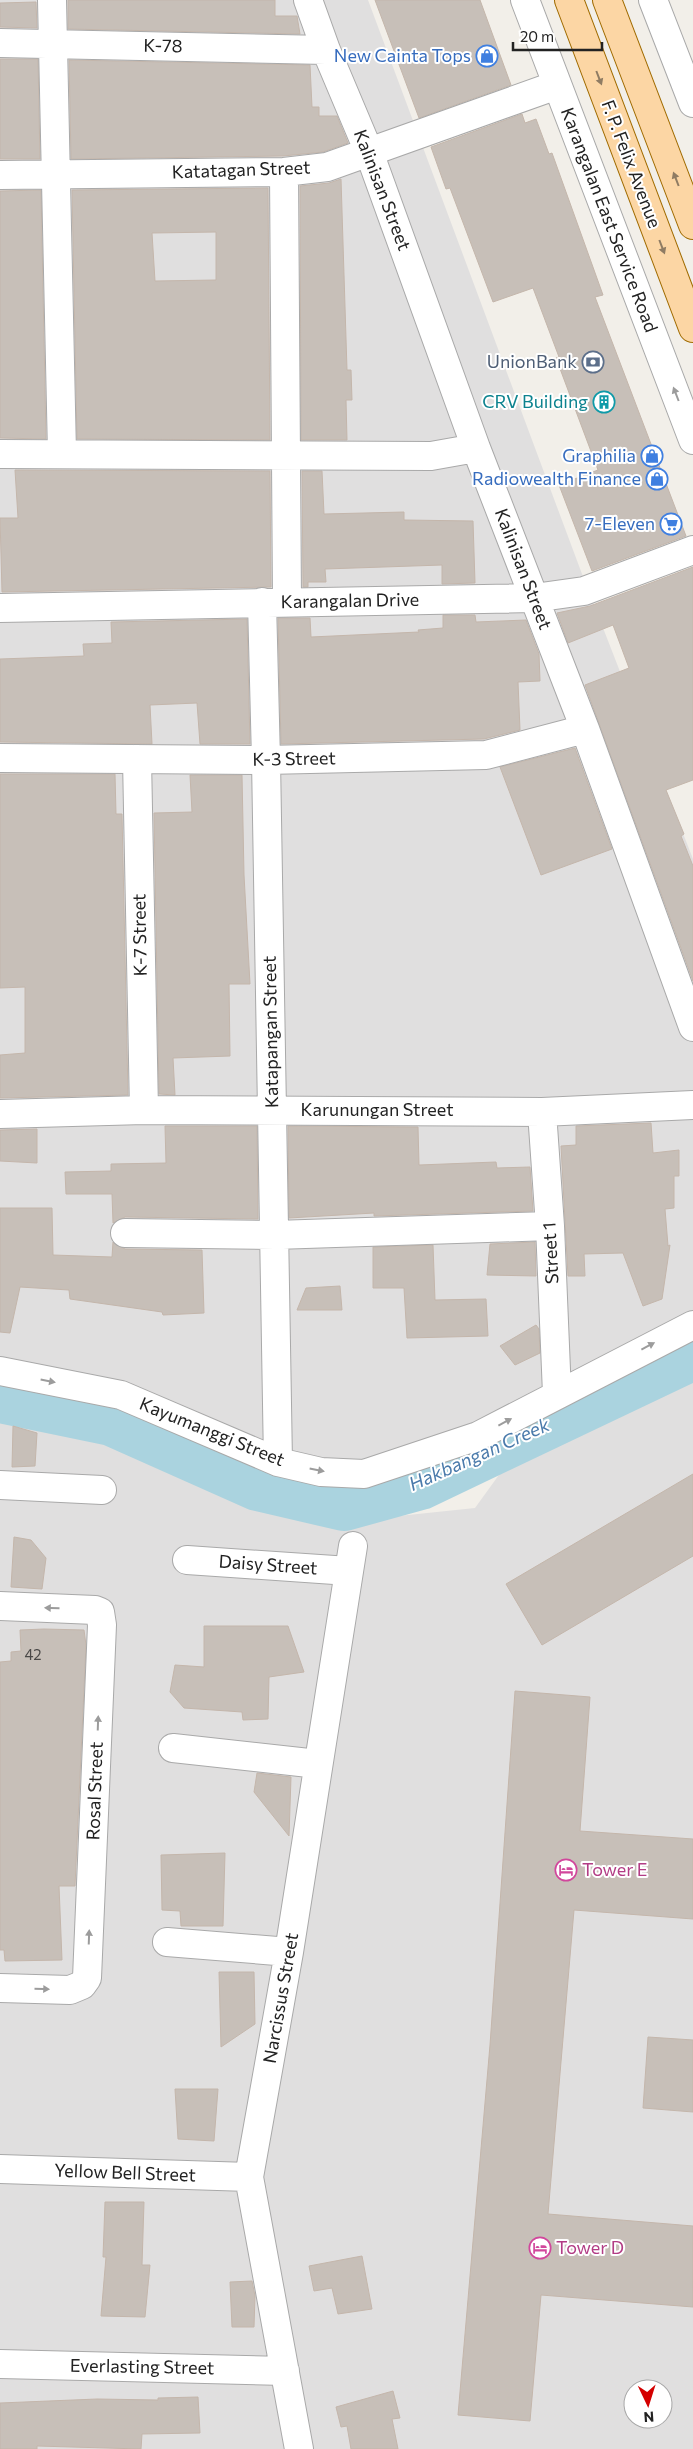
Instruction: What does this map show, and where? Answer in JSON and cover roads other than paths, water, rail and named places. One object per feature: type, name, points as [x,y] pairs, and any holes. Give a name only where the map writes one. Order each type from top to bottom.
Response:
[{"type":"main road","name":"F. P. Felix Avenue","points":[[569,0],[693,328]]},
{"type":"main road","name":"F. P. Felix Avenue","points":[[607,0],[693,225]]},
{"type":"street","points":[[52,0],[62,453]]},
{"type":"street","name":"Kalinisan Street","points":[[308,0],[326,50],[369,152],[476,448],[585,729],[693,1027]]},
{"type":"street","name":"Karangalan East Service Road","points":[[525,0],[693,440]]},
{"type":"street","points":[[654,0],[693,103]]},
{"type":"street","name":"K-78","points":[[0,43],[326,50]]},
{"type":"street","name":"Katatagan Street","points":[[0,175],[284,172],[327,166],[557,85]]},
{"type":"street","name":"Katapangan Street","points":[[278,1462],[266,760],[284,455],[284,172]]},
{"type":"street","points":[[0,454],[431,456],[476,448]]},
{"type":"street","name":"Karangalan Drive","points":[[0,608],[534,598],[584,591],[693,550]]},
{"type":"street","name":"K-3 Street","points":[[0,758],[266,760],[486,756],[585,729]]},
{"type":"street","name":"K-7 Street","points":[[137,759],[144,1110]]},
{"type":"street","name":"Karunungan Street","points":[[0,1114],[272,1109],[542,1112],[693,1105]]},
{"type":"street","name":"Street 1","points":[[542,1112],[550,1226],[557,1394]]},
{"type":"street","points":[[125,1234],[275,1235],[550,1226]]},
{"type":"street","name":"Kayumanggi Street","points":[[0,1371],[121,1395],[278,1462],[321,1472],[364,1474],[478,1436],[693,1324]]},
{"type":"street","points":[[0,1485],[102,1490]]},
{"type":"street","name":"Daisy Street","points":[[188,1560],[351,1558]]},
{"type":"street","name":"Narcissus Street","points":[[299,2449],[249,2177],[289,1952],[351,1558]]},
{"type":"street","name":"Rosal Street","points":[[0,1606],[95,1610],[100,1612],[102,1625],[87,1978],[82,1985],[70,1990],[0,1988]]},
{"type":"street","points":[[173,1748],[318,1764]]},
{"type":"street","points":[[167,1942],[289,1952]]},
{"type":"street","name":"Yellow Bell Street","points":[[0,2169],[249,2177]]},
{"type":"street","name":"Everlasting Street","points":[[0,2364],[285,2371]]},
{"type":"waterway","name":"Hakbangan Creek","points":[[0,1396],[112,1419],[258,1484],[344,1504],[420,1483],[693,1353]]},
{"type":"place","name":"New Cainta Tops","points":[[487,56]]},
{"type":"place","name":"UnionBank","points":[[593,362]]},
{"type":"place","name":"CRV Building","points":[[604,402]]},
{"type":"place","name":"Graphilia","points":[[652,456]]},
{"type":"place","name":"Radiowealth Finance","points":[[657,479]]},
{"type":"place","name":"7-Eleven","points":[[671,524]]},
{"type":"place","name":"Tower E","points":[[566,1870]]},
{"type":"place","name":"Tower D","points":[[540,2248]]}]
